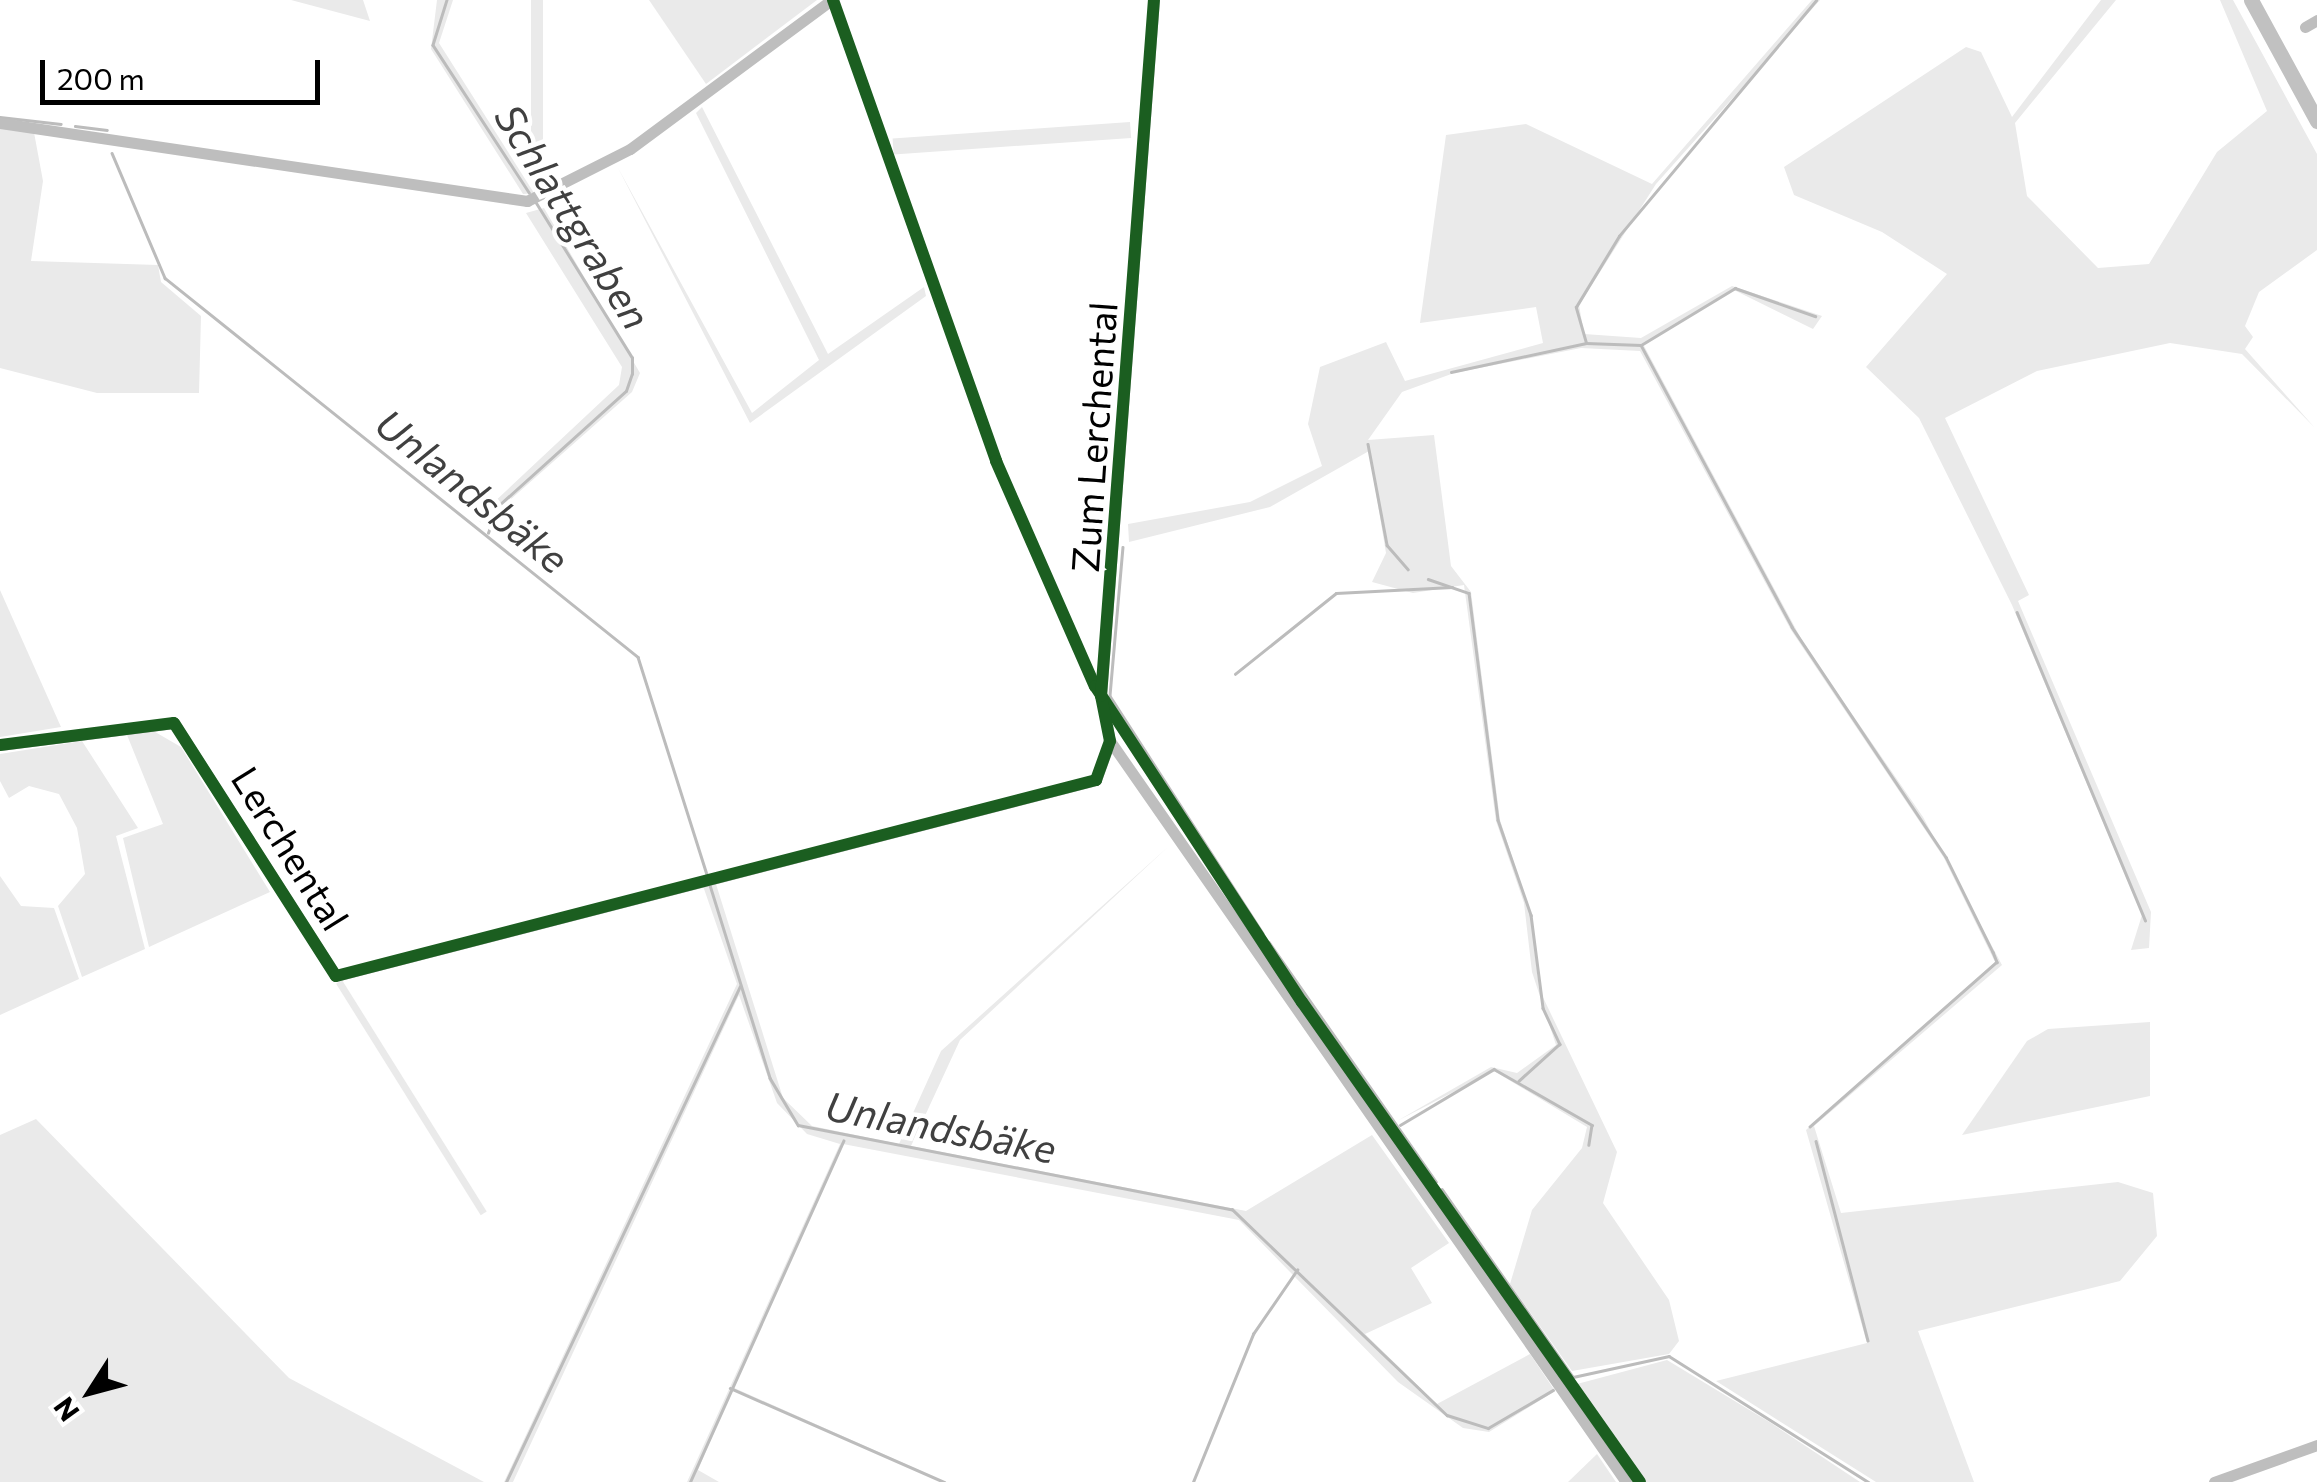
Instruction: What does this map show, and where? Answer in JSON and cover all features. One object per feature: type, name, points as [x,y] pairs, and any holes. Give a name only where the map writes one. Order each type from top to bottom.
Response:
[{"type":"main road","points":[[2251,0],[2317,121]]},
{"type":"street","points":[[0,123],[533,200],[630,149],[831,0]]},
{"type":"street","name":"Zum Lerchental","points":[[1110,741],[1102,696],[1154,0]]},
{"type":"street","name":"Lerchental","points":[[0,745],[174,723],[336,976],[698,882],[1071,793],[1096,780],[1110,741]]},
{"type":"street","points":[[1110,741],[1626,1482]]},
{"type":"street","points":[[2214,1482],[2317,1445]]},
{"type":"shaded area","points":[[291,0],[363,0],[370,21]]},
{"type":"shaded area","points":[[437,0],[453,0],[439,43],[534,193],[523,194],[431,49]]},
{"type":"shaded area","points":[[531,0],[543,0],[543,173],[531,173]]},
{"type":"shaded area","points":[[649,0],[817,0],[706,84]]},
{"type":"shaded area","points":[[1812,0],[1820,0],[1656,184],[1579,305],[1584,334],[1641,338],[1732,286],[1822,316],[1813,329],[1734,290],[1643,344],[1805,646],[1923,817],[2002,965],[1814,1126],[1841,1213],[2118,1182],[2153,1193],[2157,1236],[2120,1281],[1918,1331],[1974,1482],[1876,1482],[1716,1381],[1867,1343],[1806,1130],[1995,962],[1944,858],[1791,630],[1640,351],[1581,348],[1454,373],[1402,392],[1368,440],[1434,435],[1451,566],[1471,592],[1500,820],[1531,915],[1539,989],[1617,1152],[1603,1203],[1669,1300],[1679,1341],[1669,1354],[1572,1371],[1510,1284],[1532,1210],[1582,1148],[1587,1127],[1494,1071],[1397,1121],[1491,1067],[1517,1073],[1556,1045],[1532,972],[1524,903],[1496,821],[1464,585],[1413,593],[1372,582],[1386,553],[1369,451],[1270,507],[1129,542],[1128,524],[1250,502],[1322,466],[1308,424],[1320,367],[1386,342],[1405,381],[1543,343],[1536,307],[1420,323],[1446,135],[1526,124],[1652,184]]},
{"type":"shaded area","points":[[2101,0],[2116,0],[2015,123],[2027,196],[2098,268],[2149,264],[2217,152],[2267,111],[2220,0],[2233,0],[2317,154],[2317,250],[2259,292],[2245,326],[2253,337],[2245,349],[2315,428],[2242,354],[2170,343],[2037,371],[1945,418],[2029,595],[2018,601],[2151,912],[2149,948],[2131,950],[2142,915],[2012,605],[1919,418],[1866,367],[1947,274],[1882,232],[1794,195],[1784,167],[1966,47],[1981,52],[2012,117]]},
{"type":"shaded area","points":[[702,107],[828,354],[924,287],[926,296],[750,423],[617,166],[752,413],[819,360],[696,113]]},
{"type":"shaded area","points":[[1130,122],[1131,138],[894,155],[893,139]]},
{"type":"shaded area","points":[[0,123],[33,127],[43,181],[31,261],[158,265],[161,282],[201,316],[199,393],[97,393],[0,368]]},
{"type":"shaded area","points":[[544,208],[640,373],[632,392],[510,500],[494,532],[476,519],[619,385],[622,367],[526,213]]},
{"type":"shaded area","points":[[0,590],[61,727],[0,737]]},
{"type":"shaded area","points":[[150,729],[181,747],[270,892],[149,947],[123,838],[163,824],[127,735]]},
{"type":"shaded area","points":[[82,741],[138,828],[116,836],[145,949],[82,977],[58,906],[85,874],[77,828],[59,794],[29,786],[9,798],[0,781],[0,754]]},
{"type":"shaded area","points":[[1169,846],[960,1040],[911,1146],[1246,1211],[1372,1135],[1449,1243],[1411,1268],[1432,1303],[1365,1334],[1437,1404],[1530,1354],[1555,1391],[1489,1432],[1463,1428],[1398,1382],[1239,1220],[843,1144],[732,1387],[946,1482],[732,1390],[698,1470],[719,1482],[687,1482],[840,1144],[807,1134],[777,1103],[739,995],[513,1482],[504,1482],[737,984],[703,886],[716,884],[783,1098],[812,1126],[899,1144],[941,1051]]},
{"type":"shaded area","points":[[0,876],[21,906],[54,908],[79,979],[0,1015]]},
{"type":"shaded area","points":[[342,980],[487,1212],[481,1215],[336,984]]},
{"type":"shaded area","points":[[2150,1022],[2150,1096],[1962,1135],[2027,1041],[2048,1029]]},
{"type":"shaded area","points":[[36,1119],[289,1378],[484,1482],[0,1482],[0,1135]]},
{"type":"shaded area","points":[[1667,1360],[1860,1482],[1646,1482],[1577,1384]]},
{"type":"shaded area","points":[[1597,1454],[1616,1482],[1568,1482]]},
{"type":"waterway","name":"Schlattgraben","points":[[447,0],[433,45],[529,192]]},
{"type":"waterway","points":[[1586,343],[1576,307],[1619,236],[1816,0]]},
{"type":"waterway","name":"Unlandsbäke","points":[[0,117],[61,124]]},
{"type":"waterway","name":"Unlandsbäke","points":[[75,126],[107,130]]},
{"type":"waterway","name":"Unlandsbäke","points":[[112,153],[165,278],[638,657],[708,878]]},
{"type":"waterway","name":"Schlattgraben","points":[[488,533],[497,507],[626,391],[632,374],[632,358],[536,203]]},
{"type":"waterway","points":[[1641,345],[1735,288],[1815,316]]},
{"type":"waterway","points":[[1451,372],[1586,343],[1641,345],[1792,627],[1946,857],[1993,952],[1997,962],[1810,1127]]},
{"type":"waterway","points":[[1368,444],[1387,545],[1408,569]]},
{"type":"waterway","points":[[1123,547],[1110,696],[1263,933]]},
{"type":"waterway","points":[[1428,579],[1469,593],[1498,820],[1531,915],[1543,1008],[1560,1044],[1519,1081]]},
{"type":"waterway","points":[[1235,674],[1336,593],[1452,587]]},
{"type":"waterway","points":[[2017,612],[2145,920]]},
{"type":"waterway","name":"Unlandsbäke","points":[[710,885],[770,1078],[798,1125],[1232,1209],[1447,1415],[1488,1428],[1553,1390]]},
{"type":"waterway","points":[[1269,942],[1436,1181]]},
{"type":"waterway","points":[[506,1482],[740,986]]},
{"type":"waterway","points":[[1400,1125],[1494,1069],[1592,1125],[1589,1145]]},
{"type":"waterway","points":[[690,1482],[843,1141]]},
{"type":"waterway","points":[[1816,1141],[1868,1340]]},
{"type":"waterway","name":"Unlandsbäke","points":[[1442,1189],[1573,1377],[1669,1356],[1868,1482]]},
{"type":"waterway","points":[[1193,1482],[1253,1334],[1297,1270]]},
{"type":"waterway","points":[[730,1388],[944,1482]]},
{"type":"cycle path","points":[[833,0],[996,461],[1095,686],[1302,1002],[1640,1482]]},
{"type":"cycle path","points":[[0,745],[174,723],[336,976],[1096,780],[1110,741],[1101,696],[1154,0]]}]
